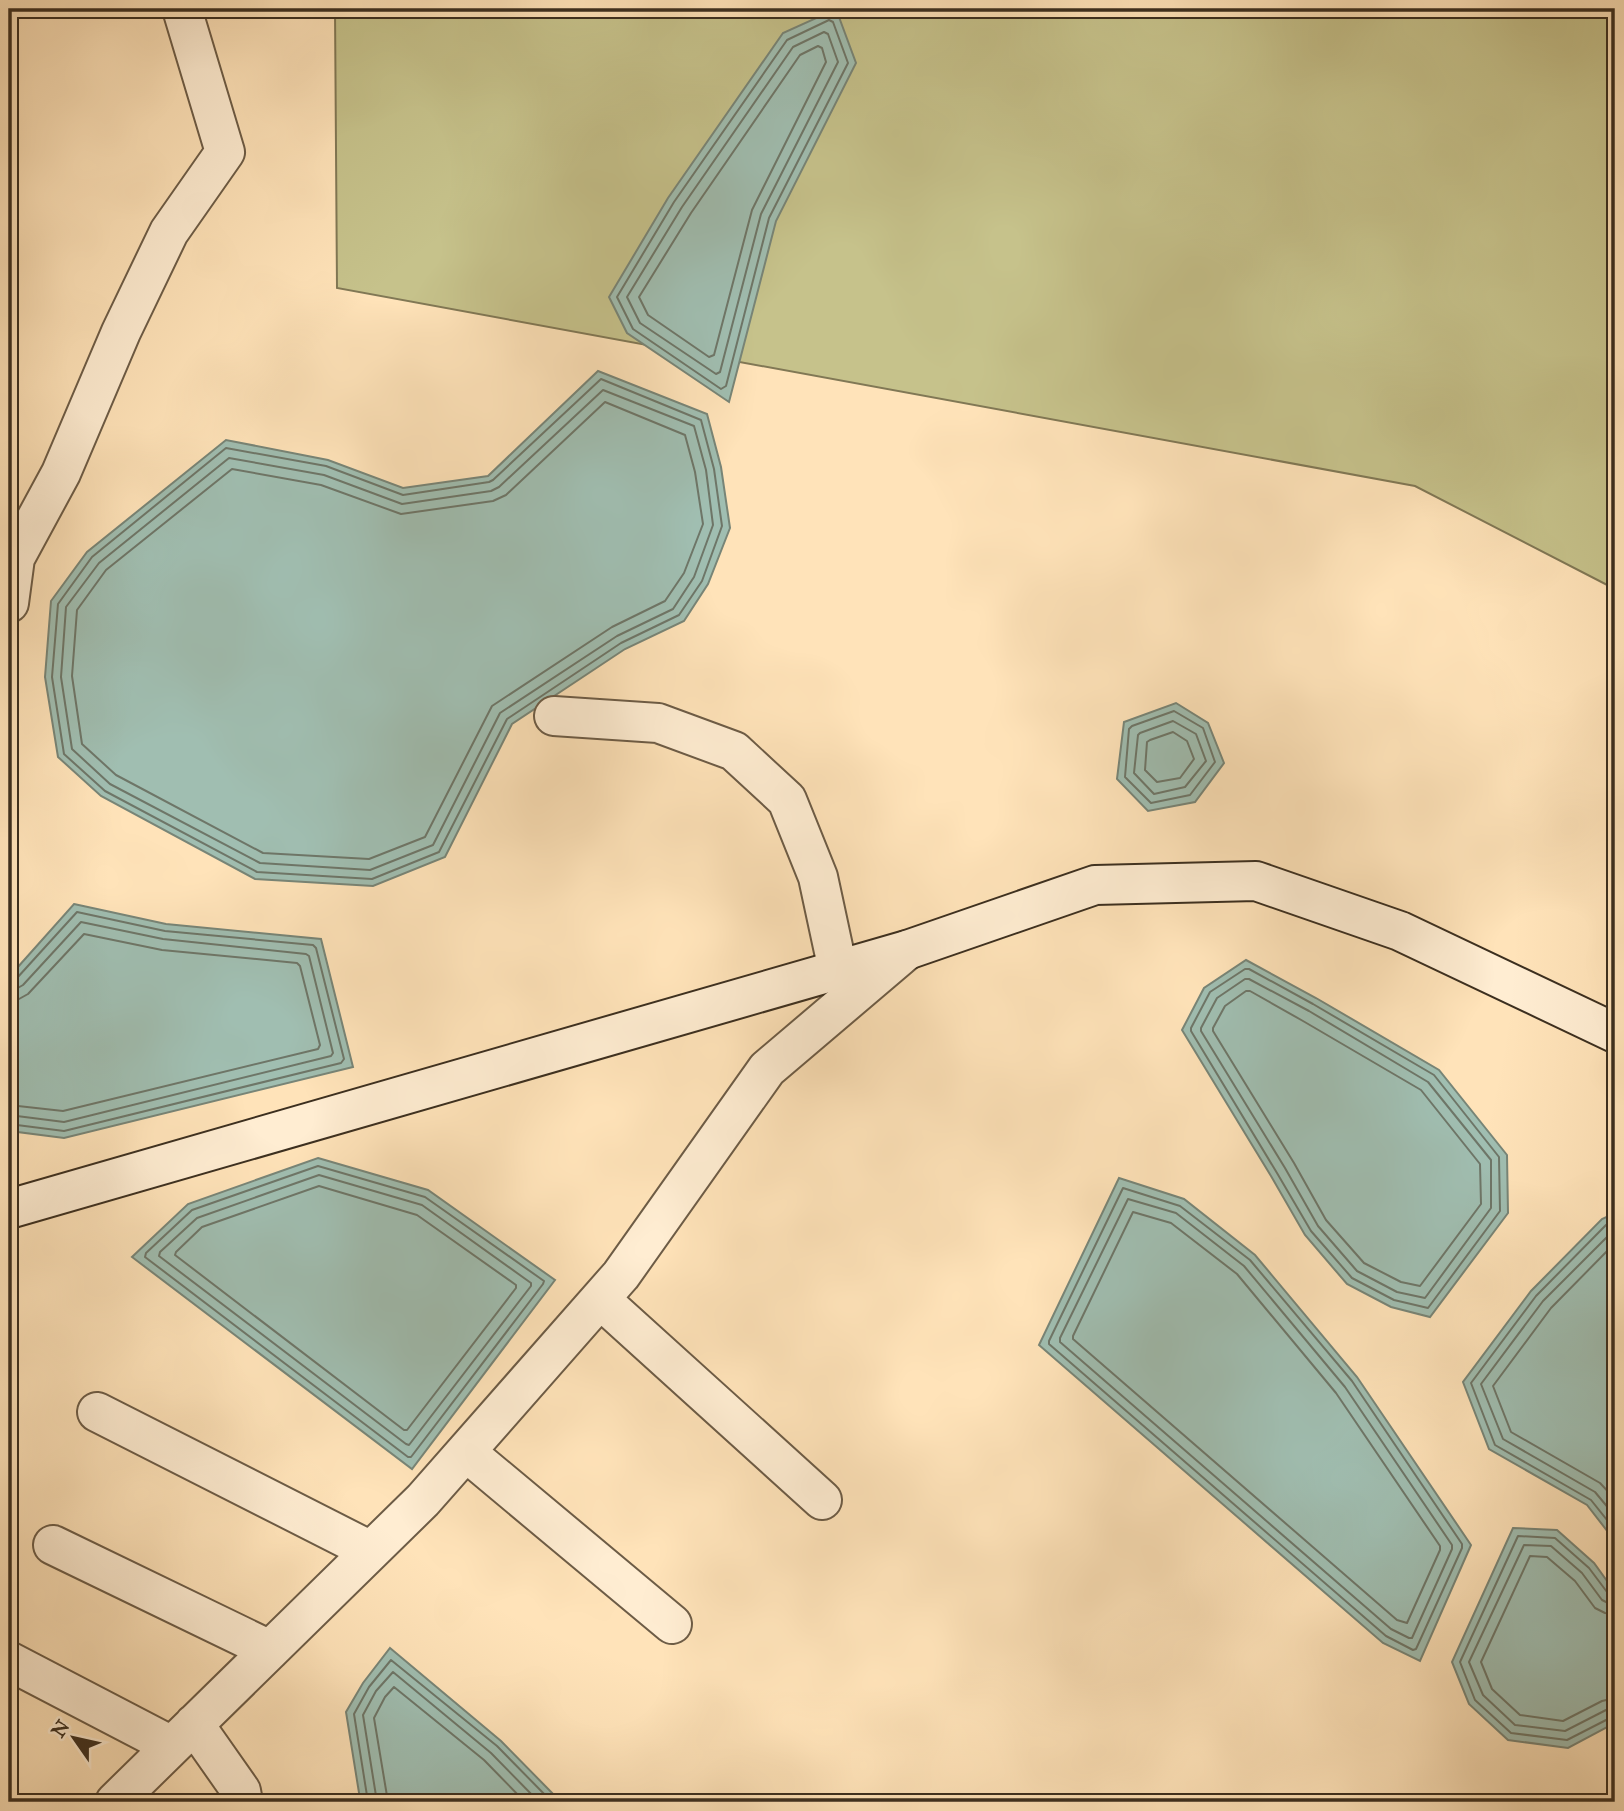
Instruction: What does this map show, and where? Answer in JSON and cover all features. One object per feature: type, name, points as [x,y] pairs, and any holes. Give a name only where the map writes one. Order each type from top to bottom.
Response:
[{"type":"street","points":[[9,603],[15,558],[61,473],[121,332],[163,244],[225,152],[182,9]]},
{"type":"street","points":[[554,716],[658,723],[734,751],[787,800],[818,877],[838,970]]},
{"type":"street","points":[[9,1209],[907,950],[1096,885],[1256,881],[1401,931],[1615,1033]]},
{"type":"street","points":[[115,1802],[424,1500],[621,1275],[767,1069],[907,950]]},
{"type":"street","points":[[600,1299],[822,1500]]},
{"type":"street","points":[[97,1412],[371,1551]]},
{"type":"street","points":[[466,1452],[672,1625]]},
{"type":"street","points":[[53,1545],[270,1650]]},
{"type":"street","points":[[9,1661],[183,1735],[241,1791],[243,1802]]},
{"type":"shaded area","points":[[335,9],[1615,9],[1615,589],[1415,486],[337,288]]},
{"type":"water","points":[[836,9],[856,63],[776,221],[729,402],[627,333],[609,297],[668,198],[783,33]]},
{"type":"water","points":[[598,371],[707,414],[721,467],[730,528],[708,584],[684,621],[625,649],[512,724],[445,857],[373,886],[255,879],[101,796],[58,757],[45,677],[51,601],[87,552],[226,440],[328,460],[403,488],[488,476]]},
{"type":"water","points":[[1176,703],[1208,723],[1224,763],[1195,802],[1148,811],[1117,779],[1124,722]]},
{"type":"water","points":[[74,904],[166,924],[321,939],[353,1067],[64,1138],[10,1131],[9,977]]},
{"type":"water","points":[[1246,960],[1439,1070],[1507,1155],[1508,1213],[1430,1317],[1391,1307],[1347,1284],[1305,1235],[1182,1030],[1204,988]]},
{"type":"water","points":[[318,1158],[428,1190],[555,1280],[412,1469],[132,1257],[188,1204]]},
{"type":"water","points":[[1119,1178],[1184,1199],[1255,1255],[1357,1377],[1471,1545],[1420,1661],[1383,1643],[1039,1345]]},
{"type":"water","points":[[1615,1213],[1615,1541],[1587,1505],[1489,1449],[1463,1382],[1531,1291],[1602,1219]]},
{"type":"water","points":[[1513,1528],[1557,1530],[1594,1563],[1615,1592],[1615,1723],[1568,1748],[1508,1740],[1469,1704],[1452,1662]]},
{"type":"water","points":[[390,1648],[501,1741],[561,1802],[364,1802],[360,1799],[346,1712],[363,1683]]}]
